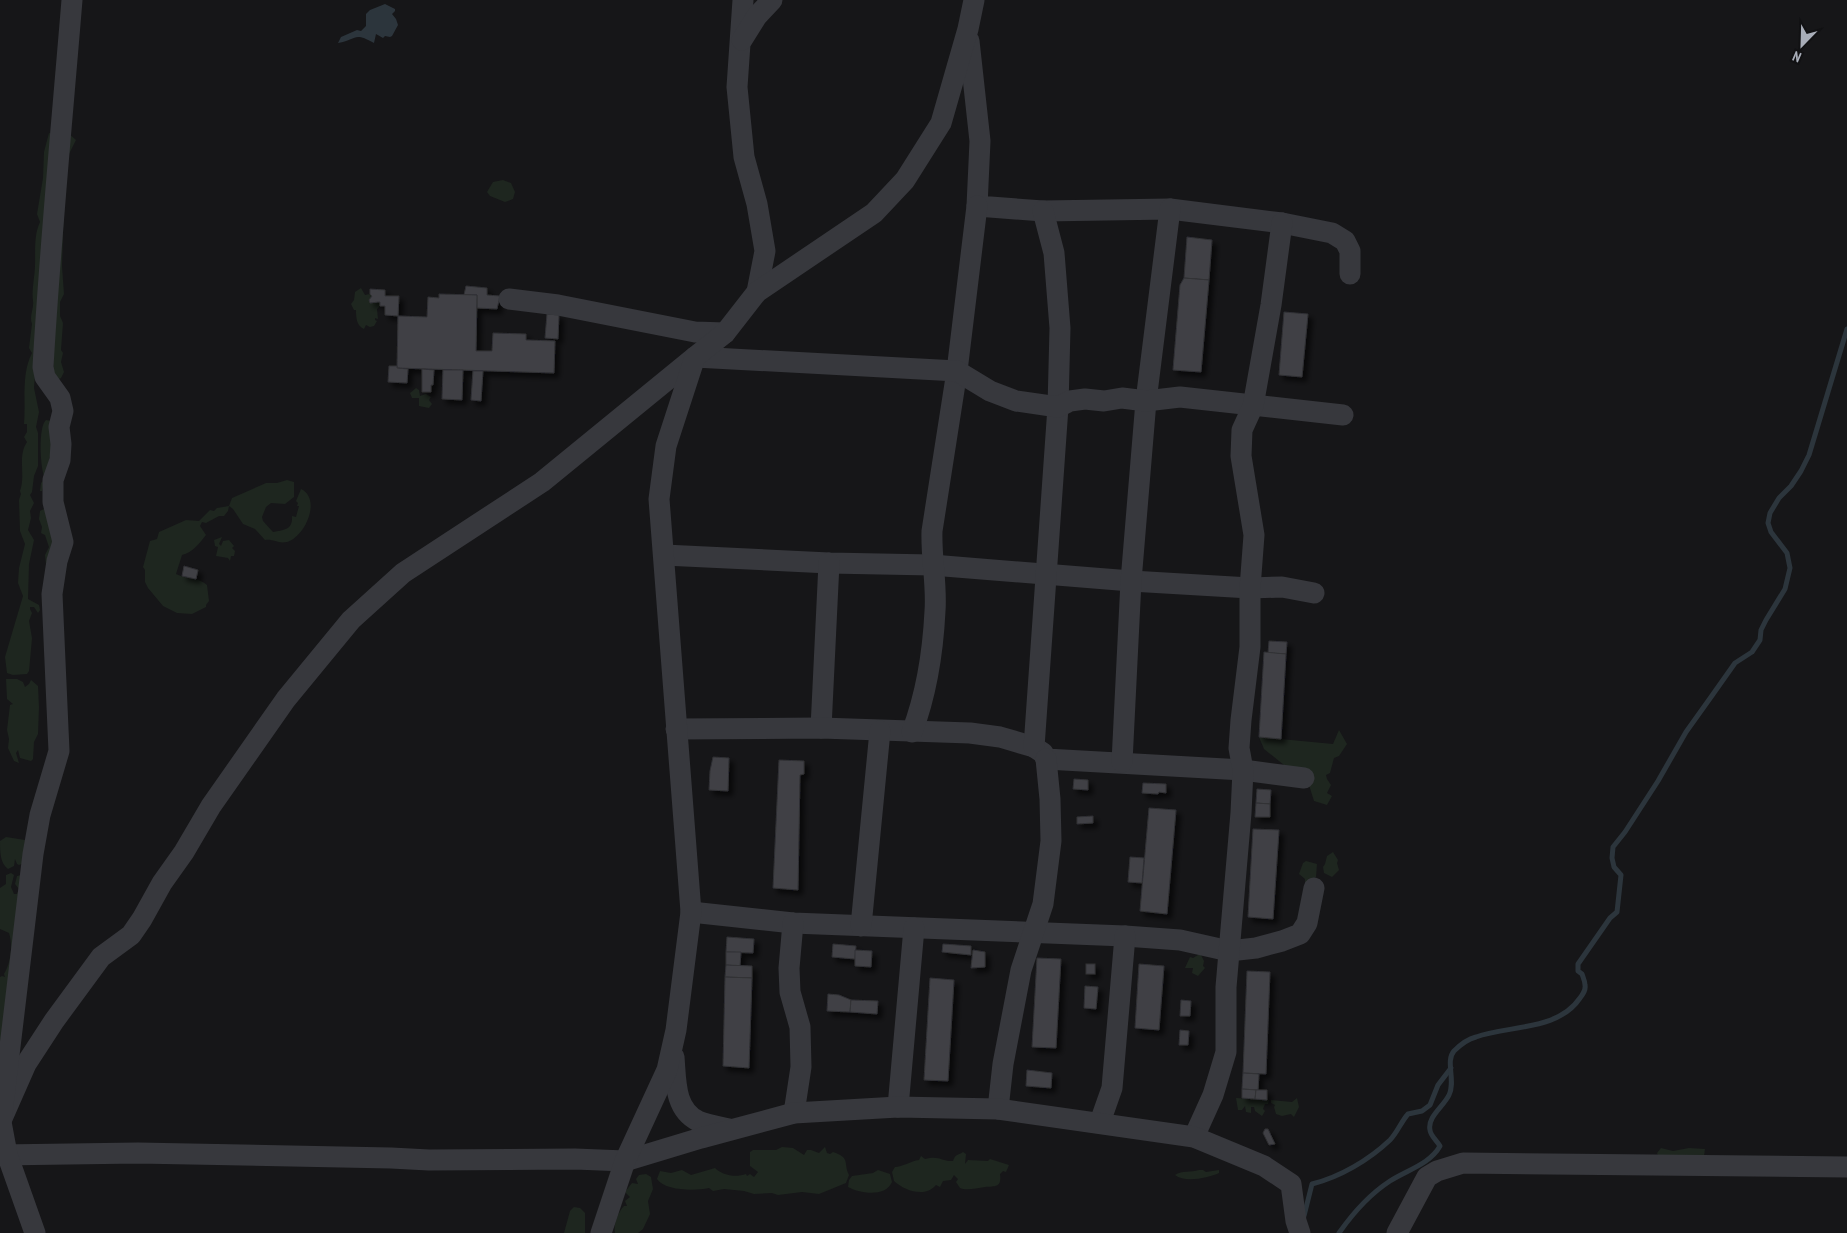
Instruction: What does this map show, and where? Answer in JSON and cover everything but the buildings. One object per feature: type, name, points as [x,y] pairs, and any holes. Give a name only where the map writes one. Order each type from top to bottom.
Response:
[{"type":"street","points":[[35,1233],[4,1154],[1,1123],[33,854],[40,815],[59,751],[52,594],[57,561],[63,542],[53,502],[53,480],[60,460],[62,444],[59,428],[63,411],[60,398],[45,377],[42,367],[56,174],[72,0]]},
{"type":"street","points":[[743,0],[737,87],[744,158],[757,204],[765,251],[757,292]]},
{"type":"street","points":[[740,42],[757,16],[772,0]]},
{"type":"street","points":[[1,1123],[26,1064],[54,1020],[101,957],[131,935],[211,806],[275,714],[351,620],[403,573],[542,482],[725,332],[757,292],[874,213],[906,180],[940,123],[968,29],[974,0]]},
{"type":"street","points":[[912,732],[919,713],[930,660],[935,611],[932,531],[957,371],[977,206],[980,141],[968,29]]},
{"type":"street","points":[[977,206],[1043,211],[1170,209],[1282,223],[1332,233],[1345,241],[1350,251],[1350,274]]},
{"type":"street","points":[[1122,762],[1131,581],[1146,401],[1170,209]]},
{"type":"street","points":[[998,1109],[1003,1064],[1012,1013],[1021,970],[1043,904],[1051,841],[1050,799],[1040,753],[1046,574],[1058,407],[1060,328],[1054,253],[1043,211]]},
{"type":"street","points":[[1194,1137],[1213,1095],[1226,1052],[1226,987],[1241,813],[1243,770],[1239,748],[1250,647],[1250,588],[1254,535],[1241,456],[1242,430],[1253,406],[1271,305],[1282,223]]},
{"type":"street","points":[[509,300],[558,305],[695,332],[725,332]]},
{"type":"street","points":[[695,357],[957,371],[990,391],[1016,401],[1058,407],[1070,401],[1085,399],[1104,401],[1122,398],[1146,401],[1180,397],[1343,415]]},
{"type":"street","points":[[601,1233],[625,1161],[667,1070],[676,1030],[691,912],[659,499],[666,446],[695,357]]},
{"type":"street","points":[[664,555],[829,563],[932,565],[1131,581],[1250,588],[1282,587],[1314,593]]},
{"type":"street","points":[[821,728],[829,563]]},
{"type":"street","points":[[676,729],[821,728],[970,734],[1000,737],[1040,753],[1122,762],[1243,770],[1304,778]]},
{"type":"street","points":[[861,926],[880,730]]},
{"type":"street","points":[[691,912],[793,923],[1125,936],[1180,940],[1229,951],[1256,948],[1300,934],[1307,923],[1314,888]]},
{"type":"street","points":[[793,923],[789,968],[790,992],[800,1027],[800,1067],[794,1114]]},
{"type":"street","points":[[898,1108],[914,928]]},
{"type":"street","points":[[1100,1122],[1112,1088],[1125,936]]},
{"type":"street","points":[[673,1045],[676,1090],[679,1101],[688,1114],[699,1122],[731,1130]]},
{"type":"street","points":[[4,1154],[138,1153],[451,1161],[575,1159],[625,1161],[794,1114],[898,1108],[998,1109],[1100,1122],[1194,1137],[1264,1166],[1291,1184],[1296,1221],[1300,1233]]},
{"type":"street","points":[[1397,1233],[1427,1177],[1437,1171],[1463,1163],[1847,1167]]},
{"type":"shaded area","points":[[385,4],[395,9],[392,14],[398,25],[392,36],[385,36],[383,38],[376,34],[374,43],[367,39],[355,37],[338,43],[341,37],[357,30],[361,31],[366,26],[366,14],[370,10]]},
{"type":"shaded area","points":[[49,133],[51,134],[34,388],[39,412],[36,427],[38,433],[38,466],[30,495],[34,503],[30,511],[31,518],[28,530],[34,540],[29,564],[28,599],[39,605],[40,610],[38,613],[34,607],[30,607],[32,613],[29,621],[32,638],[29,671],[27,674],[13,675],[7,673],[5,657],[23,596],[18,583],[19,568],[25,544],[20,531],[19,500],[22,485],[22,460],[27,442],[24,437],[27,432],[27,424],[24,424],[26,370],[32,353],[29,348],[32,324],[35,242],[40,222],[37,214],[43,178],[44,152]]},
{"type":"shaded area","points":[[68,133],[76,140],[68,156],[64,201],[62,266],[64,294],[60,302],[60,316],[63,323],[61,350],[63,353],[61,362],[64,372],[61,378],[57,380],[54,378],[51,309]]},
{"type":"shaded area","points":[[503,180],[511,183],[515,192],[513,199],[505,202],[490,196],[487,192],[493,182]]},
{"type":"shaded area","points":[[361,288],[365,295],[370,294],[372,296],[369,300],[370,303],[380,302],[380,306],[377,309],[378,319],[375,318],[377,321],[374,326],[366,325],[364,329],[358,323],[356,310],[354,310],[351,304],[354,300],[355,292]]},
{"type":"shaded area","points":[[416,388],[419,390],[420,396],[426,394],[431,397],[429,400],[432,404],[429,408],[419,406],[419,398],[412,398],[410,393]]},
{"type":"shaded area","points":[[46,420],[51,421],[56,430],[45,479],[42,466],[41,439],[43,424]]},
{"type":"shaded area","points":[[45,479],[42,491],[40,491],[41,483]]},
{"type":"shaded area","points":[[287,480],[294,482],[294,497],[285,504],[271,503],[266,507],[262,517],[263,521],[273,532],[289,527],[292,516],[296,517],[299,506],[297,506],[298,503],[296,501],[301,489],[307,494],[311,509],[305,526],[300,533],[294,539],[281,542],[265,540],[255,529],[243,524],[229,506],[232,498],[266,483],[277,483]]},
{"type":"shaded area","points":[[229,506],[224,516],[219,516],[206,523],[202,522],[200,526],[206,535],[193,550],[182,555],[176,574],[207,585],[209,601],[206,607],[192,614],[177,613],[163,606],[145,582],[145,570],[143,567],[150,541],[157,539],[159,532],[186,520],[199,521],[210,510],[214,511],[217,508]]},
{"type":"shaded area","points":[[44,509],[57,531],[46,565],[45,555],[49,547],[45,535],[41,533],[42,527],[39,519],[40,511]]},
{"type":"shaded area","points":[[222,537],[219,544],[221,546],[223,541],[229,540],[234,546],[232,548],[235,551],[234,556],[231,556],[230,561],[228,558],[216,556],[218,547],[215,546],[214,540]]},
{"type":"shaded area","points":[[6,679],[17,679],[23,682],[25,687],[31,680],[38,686],[38,734],[34,742],[33,759],[31,761],[20,758],[18,750],[16,753],[19,763],[14,761],[8,748],[7,730],[10,705],[13,704],[7,699]]},
{"type":"shaded area","points":[[1339,730],[1347,744],[1339,756],[1334,758],[1330,773],[1326,775],[1331,785],[1327,793],[1332,796],[1327,805],[1314,801],[1309,785],[1264,749],[1259,737],[1333,744]]},
{"type":"shaded area","points":[[6,837],[25,840],[24,863],[19,865],[15,859],[14,866],[8,869],[2,860],[0,849],[0,841]]},
{"type":"shaded area","points":[[1333,852],[1338,860],[1339,870],[1332,877],[1324,873],[1323,867],[1327,856]]},
{"type":"shaded area","points":[[1306,861],[1317,864],[1316,877],[1306,883],[1305,879],[1299,874],[1303,863]]},
{"type":"shaded area","points":[[11,873],[14,875],[11,887],[14,894],[17,894],[19,889],[15,884],[17,876],[22,875],[24,883],[13,968],[7,992],[8,1006],[5,1021],[3,1065],[0,1078],[0,977],[5,977],[4,974],[10,959],[11,948],[9,933],[0,929],[0,888],[6,884],[6,875]]},
{"type":"shaded area","points":[[1201,955],[1205,968],[1198,976],[1192,973],[1193,968],[1185,968],[1190,957],[1193,958]]},
{"type":"shaded area","points":[[1236,1098],[1269,1100],[1268,1104],[1265,1104],[1263,1109],[1265,1111],[1262,1116],[1255,1111],[1254,1107],[1251,1107],[1251,1113],[1246,1112],[1245,1106],[1242,1110],[1238,1110]]},
{"type":"shaded area","points":[[1297,1098],[1299,1107],[1294,1117],[1291,1114],[1282,1116],[1276,1114],[1275,1105],[1271,1103],[1271,1100],[1292,1102]]},
{"type":"shaded area","points":[[782,1147],[793,1148],[804,1155],[807,1150],[819,1153],[825,1147],[827,1153],[839,1154],[846,1161],[849,1175],[846,1183],[819,1194],[802,1192],[778,1195],[772,1193],[754,1194],[724,1189],[713,1191],[709,1188],[696,1190],[673,1188],[661,1183],[657,1179],[660,1171],[671,1173],[682,1170],[691,1175],[715,1168],[729,1175],[738,1176],[746,1174],[747,1176],[750,1174],[754,1177],[758,1172],[750,1166],[750,1152],[753,1150],[776,1150]]},
{"type":"shaded area","points":[[1661,1148],[1673,1151],[1689,1148],[1705,1149],[1704,1156],[1659,1158],[1657,1153]]},
{"type":"shaded area","points":[[963,1152],[966,1154],[965,1164],[968,1160],[988,1161],[990,1159],[1009,1165],[1006,1172],[1003,1171],[1000,1174],[999,1184],[963,1189],[956,1182],[958,1179],[954,1175],[951,1180],[943,1181],[940,1187],[936,1185],[926,1191],[915,1192],[904,1188],[894,1181],[892,1172],[895,1167],[919,1160],[921,1156],[925,1159],[938,1158],[953,1161],[956,1156]]},
{"type":"shaded area","points":[[878,1170],[890,1174],[892,1182],[884,1190],[872,1193],[848,1187],[852,1176],[873,1173]]},
{"type":"shaded area","points":[[1199,1170],[1206,1172],[1219,1170],[1219,1173],[1209,1177],[1190,1179],[1175,1175],[1181,1173]]},
{"type":"shaded area","points":[[646,1174],[651,1177],[653,1189],[648,1201],[650,1214],[643,1229],[638,1233],[615,1233],[615,1223],[618,1215],[624,1206],[627,1206],[625,1201],[630,1197],[625,1192],[632,1183],[638,1184],[636,1179],[639,1175]]},
{"type":"shaded area","points":[[574,1207],[580,1208],[585,1213],[585,1233],[564,1233],[570,1211]]},
{"type":"waterway","points":[[1339,1233],[1369,1198],[1390,1181],[1430,1158],[1440,1146],[1430,1132],[1430,1125],[1433,1116],[1447,1099],[1451,1090],[1450,1060],[1454,1051],[1473,1038],[1546,1022],[1571,1009],[1583,993],[1585,982],[1582,974],[1578,971],[1578,964],[1610,918],[1617,912],[1621,875],[1614,867],[1612,858],[1613,847],[1658,781],[1686,732],[1735,663],[1752,652],[1760,640],[1761,630],[1766,620],[1785,589],[1790,568],[1787,553],[1771,532],[1768,523],[1770,513],[1779,498],[1791,486],[1809,455],[1847,329]]},
{"type":"waterway","points":[[1304,1216],[1312,1184],[1343,1172],[1363,1161],[1382,1147],[1392,1137],[1408,1114],[1422,1111],[1430,1105],[1438,1085],[1451,1068]]}]
